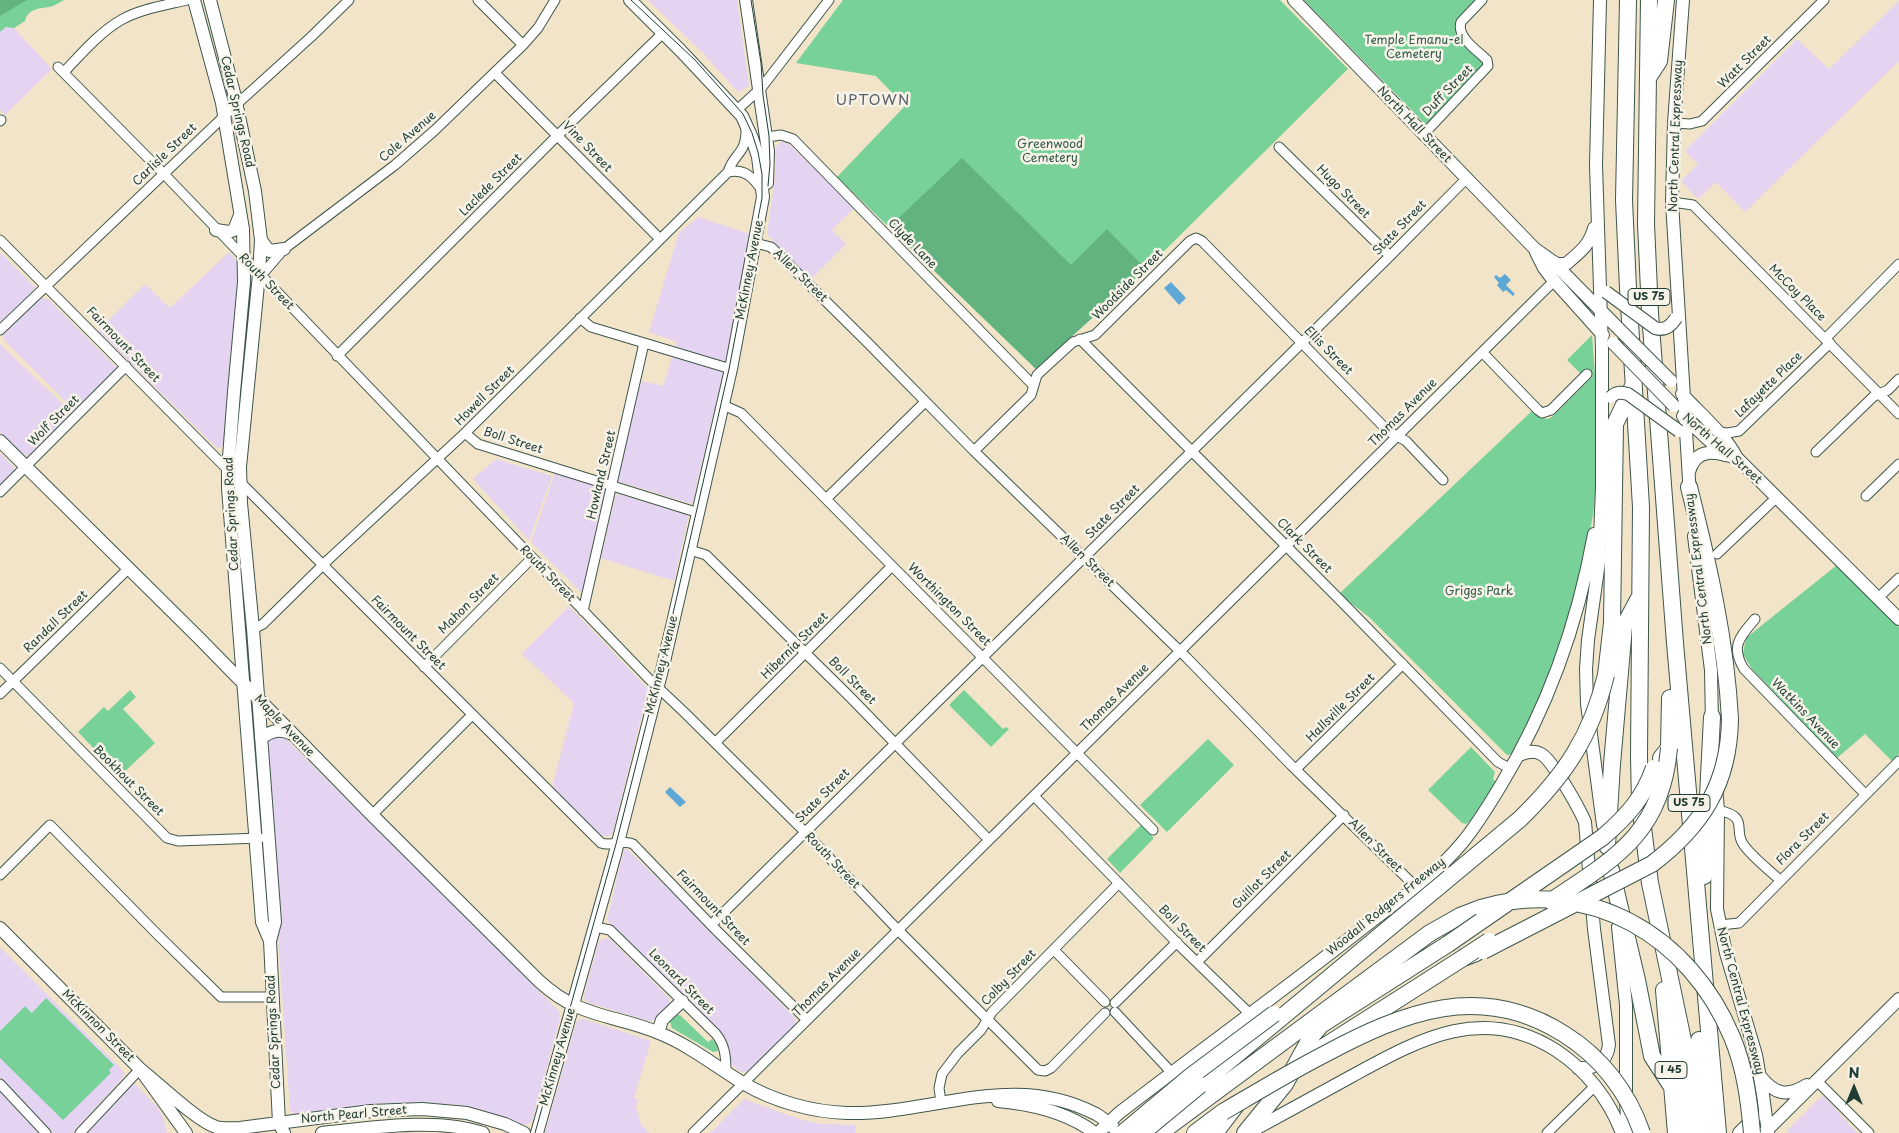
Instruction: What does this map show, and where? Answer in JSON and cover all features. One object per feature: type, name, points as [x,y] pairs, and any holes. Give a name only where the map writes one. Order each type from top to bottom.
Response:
[{"type":"highway","name":"US 75","points":[[1628,0],[1625,210],[1640,381],[1640,786],[1644,847],[1656,911]]},
{"type":"highway","name":"North Central Expressway","points":[[1650,0],[1647,79],[1648,259],[1665,521],[1706,990]]},
{"type":"highway","points":[[1647,79],[1659,61],[1666,0]]},
{"type":"highway","points":[[1142,1133],[1520,819],[1543,797],[1570,762],[1584,738],[1600,697],[1606,675],[1612,623],[1615,424],[1640,381]]},
{"type":"highway","points":[[1463,958],[1483,951],[1652,864],[1674,848],[1690,830],[1705,810],[1717,787],[1726,760],[1730,719],[1724,651],[1713,586],[1689,481]]},
{"type":"highway","points":[[1195,1133],[1230,1108],[1600,869],[1632,841],[1649,817],[1658,799],[1667,770],[1670,748],[1665,521]]},
{"type":"highway","points":[[1607,846],[1624,626],[1640,595]]},
{"type":"highway","points":[[1703,963],[1712,716]]},
{"type":"highway","points":[[1246,1133],[1285,1084],[1311,1037],[1322,1025],[1448,944],[1603,837],[1636,804],[1654,768],[1670,748]]},
{"type":"highway","points":[[1611,870],[1637,980],[1652,1056],[1672,1087]]},
{"type":"highway","points":[[1160,1133],[1430,933],[1460,916],[1500,902],[1521,899],[1577,901],[1602,908],[1628,920],[1652,935],[1697,978],[1718,1008],[1737,1050],[1763,1132]]},
{"type":"highway","points":[[1656,911],[1683,1038],[1692,1133]]},
{"type":"highway","name":"I 45","points":[[1656,911],[1676,1133]]},
{"type":"highway","name":"US 75","points":[[1706,990],[1718,1133]]},
{"type":"highway","points":[[1704,1133],[1698,1024],[1706,990]]},
{"type":"highway","points":[[1122,1133],[1191,1076],[1274,1014],[1311,993]]},
{"type":"highway","points":[[1215,1133],[1230,1108],[1336,1048],[1396,1019],[1446,1007],[1487,1007],[1514,1012],[1540,1021],[1560,1031],[1584,1048],[1608,1072],[1635,1115],[1642,1133]]},
{"type":"main road","name":"Cedar Springs Road","points":[[194,0],[216,78],[241,207],[244,259],[243,304],[228,470],[243,683],[262,838],[275,922],[270,941],[280,1130]]},
{"type":"main road","name":"Cedar Springs Road","points":[[210,0],[236,104],[254,191],[260,240],[259,274],[240,467],[241,502],[258,698],[260,814]]},
{"type":"main road","points":[[630,0],[737,110]]},
{"type":"main road","name":"McKinney Avenue","points":[[537,1133],[618,844],[658,688],[731,369],[764,192],[767,185],[767,136],[746,0]]},
{"type":"main road","name":"North Hall Street","points":[[1294,0],[1535,250],[1552,261],[1599,310],[1610,334],[1640,381],[1731,453],[1899,619]]},
{"type":"main road","points":[[1599,310],[1597,218],[1600,0]]},
{"type":"main road","name":"North Central Expressway","points":[[1683,0],[1674,123],[1672,202],[1689,481],[1710,670],[1718,810],[1716,909],[1760,1076],[1764,1095],[1763,1132]]},
{"type":"main road","name":"McKinney Avenue","points":[[737,110],[752,138],[758,158],[764,192]]},
{"type":"main road","points":[[216,230],[229,232],[236,228],[241,207]]},
{"type":"main road","points":[[1552,261],[1558,264],[1566,264],[1587,246],[1591,240],[1597,218]]},
{"type":"main road","points":[[260,240],[269,251],[284,249]]},
{"type":"main road","name":"North Hall Street","points":[[1535,250],[1544,268],[1554,281],[1610,334],[1633,344],[1674,382],[1684,396],[1719,432],[1731,453]]},
{"type":"main road","points":[[1599,279],[1606,292],[1655,328],[1668,327],[1678,312]]},
{"type":"main road","points":[[1610,334],[1599,562],[1586,669],[1587,704],[1611,870],[1626,1005],[1626,1102],[1628,1133]]},
{"type":"main road","points":[[1640,381],[1674,382],[1680,375],[1682,366]]},
{"type":"main road","points":[[1606,402],[1615,393],[1628,394],[1679,431],[1687,449]]},
{"type":"main road","name":"Maple Avenue","points":[[0,441],[129,568],[372,815],[539,981],[558,996],[573,1005],[658,1032],[692,1050],[744,1083],[784,1101],[834,1112],[876,1112],[999,1094],[1046,1098],[1098,1115],[1108,1123]]},
{"type":"main road","points":[[1689,481],[1690,467],[1702,454],[1710,452],[1731,453]]},
{"type":"main road","name":"Woodall Rodgers Freeway","points":[[1096,1133],[1415,886],[1438,867],[1462,843],[1485,813],[1519,755],[1553,682],[1589,561],[1602,487]]},
{"type":"main road","points":[[260,738],[275,730],[287,731],[292,734]]},
{"type":"main road","points":[[1519,755],[1526,752],[1534,752],[1546,757],[1580,810],[1585,822],[1594,929],[1609,1045],[1605,1059],[1600,1064],[1578,1068]]},
{"type":"main road","name":"McKinnon Street","points":[[1,931],[140,1069],[186,1133]]},
{"type":"main road","points":[[1763,1132],[1899,999]]},
{"type":"main road","points":[[658,1032],[662,1020],[682,1001]]},
{"type":"main road","points":[[1246,1133],[1398,1051],[1450,1031],[1474,1027],[1496,1028],[1515,1032],[1550,1047],[1578,1068],[1595,1086],[1609,1105],[1622,1133]]},
{"type":"main road","name":"North Pearl Street","points":[[140,1069],[201,1119],[216,1127],[280,1130],[392,1110],[437,1109],[467,1112],[486,1117],[524,1133]]},
{"type":"main road","points":[[1760,1076],[1771,1089],[1786,1093],[1795,1091],[1816,1080]]},
{"type":"main road","points":[[1144,1094],[1140,1103],[1138,1118],[1141,1125],[1150,1133]]},
{"type":"main road","points":[[1739,1133],[1756,1116],[1762,1106],[1764,1095]]},
{"type":"main road","points":[[974,1097],[1050,1110],[1082,1124],[1096,1133]]},
{"type":"main road","points":[[171,1112],[175,1133]]},
{"type":"main road","points":[[1108,1123],[1122,1133]]},
{"type":"main road","name":"North Pearl Street","points":[[322,1133],[380,1127],[432,1126],[458,1128],[483,1133]]},
{"type":"street","name":"Routh Street","points":[[187,0],[131,15],[120,20],[61,69],[658,688],[686,713],[987,1021],[1038,1070],[1045,1071],[1051,1068],[1105,1013]]},
{"type":"street","name":"Carlisle Street","points":[[0,330],[236,104],[349,0]]},
{"type":"street","points":[[478,0],[523,45]]},
{"type":"street","name":"Cole Avenue","points":[[259,274],[265,271],[284,249],[396,165],[435,130],[523,45],[538,28],[555,0]]},
{"type":"street","points":[[737,110],[760,89],[829,0]]},
{"type":"street","name":"Duff Street","points":[[1423,135],[1487,69],[1488,62],[1462,35],[1459,27],[1461,22],[1482,0]]},
{"type":"street","name":"Watt Street","points":[[1674,123],[1690,124],[1702,121],[1824,0]]},
{"type":"street","name":"Laclede Street","points":[[337,356],[558,135],[663,34]]},
{"type":"street","name":"Vine Street","points":[[495,73],[660,239]]},
{"type":"street","name":"Howell Street","points":[[253,629],[263,624],[465,434],[728,172],[745,143],[745,124]]},
{"type":"street","name":"Clyde Lane","points":[[767,136],[781,135],[793,139],[1033,385]]},
{"type":"street","name":"Hugo Street","points":[[1279,147],[1390,256]]},
{"type":"street","points":[[728,172],[742,172],[750,175],[764,192]]},
{"type":"street","name":"State Street","points":[[711,925],[894,742],[1084,558],[1466,179]]},
{"type":"street","name":"McCoy Place","points":[[1672,202],[1693,205],[1899,414]]},
{"type":"street","name":"Woodside Street","points":[[974,451],[1030,395],[1037,376],[1070,344],[1095,335],[1190,241],[1196,238]]},
{"type":"street","name":"Ellis Street","points":[[1196,238],[1202,241],[1388,430],[1406,442],[1443,480]]},
{"type":"street","name":"Fairmount Street","points":[[0,240],[601,843],[606,845],[629,842],[633,844],[807,1020]]},
{"type":"street","name":"Allen Street","points":[[755,243],[771,247],[974,451],[1180,652],[1415,886]]},
{"type":"street","name":"Lafayette Place","points":[[1719,432],[1739,432],[1828,341],[1899,264]]},
{"type":"street","name":"Thomas Avenue","points":[[693,1133],[1554,281]]},
{"type":"street","points":[[580,318],[590,327],[731,369]]},
{"type":"street","name":"Clark Street","points":[[1080,339],[1498,762],[1511,769]]},
{"type":"street","name":"Howland Street","points":[[583,611],[644,343]]},
{"type":"street","points":[[1482,352],[1538,410],[1545,413],[1551,410],[1587,374]]},
{"type":"street","name":"Wolf Street","points":[[0,492],[126,366]]},
{"type":"street","points":[[1816,452],[1874,396],[1881,395],[1899,379]]},
{"type":"street","points":[[826,499],[925,402]]},
{"type":"street","name":"Worthington Street","points":[[723,405],[740,411],[1153,830]]},
{"type":"street","points":[[1731,453],[1739,432]]},
{"type":"street","name":"Boll Street","points":[[465,434],[478,444],[699,513]]},
{"type":"street","points":[[1866,496],[1899,464]]},
{"type":"street","points":[[1717,554],[1777,497]]},
{"type":"street","name":"Boll Street","points":[[690,550],[706,555],[990,840]]},
{"type":"street","name":"Mahon Street","points":[[424,667],[532,558]]},
{"type":"street","name":"Hibernia Street","points":[[715,743],[892,566]]},
{"type":"street","name":"Randall Street","points":[[0,694],[129,568]]},
{"type":"street","points":[[1878,598],[1899,578]]},
{"type":"street","name":"Watkins Avenue","points":[[1755,619],[1742,635],[1737,647],[1737,654],[1744,669],[1865,794]]},
{"type":"street","name":"Hallsville Street","points":[[1296,769],[1403,664]]},
{"type":"street","name":"Bookhout Street","points":[[0,668],[167,838],[178,841],[262,838]]},
{"type":"street","points":[[372,815],[472,715]]},
{"type":"street","name":"Flora Street","points":[[1720,926],[1739,923],[1899,761]]},
{"type":"street","name":"Boll Street","points":[[1034,796],[1250,1014]]},
{"type":"street","points":[[1718,810],[1730,814],[1738,821],[1743,845],[1780,880]]},
{"type":"street","name":"Guillot Street","points":[[1197,962],[1344,815]]},
{"type":"street","points":[[0,875],[50,825],[156,934],[221,997],[272,997]]},
{"type":"street","name":"Colby Street","points":[[941,1102],[942,1074],[958,1053],[981,1030],[992,1012],[1119,883]]},
{"type":"street","name":"Leonard Street","points":[[595,927],[610,930],[721,1040],[724,1049],[726,1072]]},
{"type":"street","points":[[1105,1002],[1103,1006],[1105,1013],[1109,1014],[1177,942]]},
{"type":"street","points":[[1054,950],[1105,1002]]},
{"type":"street","points":[[1105,1002],[1110,1000],[1172,1073]]},
{"type":"street","points":[[80,1133],[140,1069]]},
{"type":"street","points":[[1816,1080],[1869,1133]]},
{"type":"street","points":[[0,1084],[46,1133]]},
{"type":"street","points":[[1547,1133],[1595,1086]]},
{"type":"shaded area","points":[[648,0],[737,0],[749,86],[738,92],[702,52]]},
{"type":"shaded area","points":[[1899,1],[1899,61],[1745,212],[1716,182],[1698,199],[1681,181],[1698,164],[1685,151],[1797,39],[1829,69]]},
{"type":"shaded area","points":[[6,27],[14,28],[52,69],[5,115],[0,109],[0,32]]},
{"type":"shaded area","points":[[786,141],[854,208],[832,230],[846,244],[810,280],[767,234],[775,178],[776,147],[781,142]]},
{"type":"shaded area","points":[[698,217],[750,234],[728,354],[692,504],[614,480],[638,380],[663,386],[677,342],[649,332],[679,233]]},
{"type":"shaded area","points":[[0,252],[35,287],[0,323]]},
{"type":"shaded area","points":[[229,252],[241,265],[225,444],[217,448],[98,331],[145,284],[170,308]]},
{"type":"shaded area","points":[[40,298],[48,299],[117,368],[75,411],[4,340],[3,334]]},
{"type":"shaded area","points":[[0,344],[71,412],[70,416],[28,456],[22,453],[0,432]]},
{"type":"shaded area","points":[[0,453],[13,466],[14,470],[12,475],[0,486]]},
{"type":"shaded area","points":[[496,459],[552,476],[529,540],[473,479]]},
{"type":"shaded area","points":[[555,473],[607,489],[583,594],[531,542]]},
{"type":"shaded area","points":[[618,494],[685,514],[688,517],[674,581],[601,558],[615,497]]},
{"type":"shaded area","points":[[569,606],[648,689],[614,828],[612,834],[608,836],[602,836],[598,833],[552,788],[574,703],[522,654]]},
{"type":"shaded area","points":[[283,736],[559,1011],[560,1018],[547,1067],[532,1121],[529,1124],[521,1125],[480,1109],[452,1104],[387,1103],[295,1114],[290,1110],[265,746],[269,737]]},
{"type":"shaded area","points":[[626,848],[682,902],[795,1018],[795,1025],[750,1071],[741,1072],[733,1066],[727,1051],[607,920]]},
{"type":"shaded area","points":[[606,938],[610,939],[669,998],[669,1004],[655,1020],[649,1021],[589,1003],[585,1000],[584,995],[599,941]]},
{"type":"shaded area","points":[[0,947],[125,1073],[121,1080],[72,1133],[53,1133],[0,1077]]},
{"type":"shaded area","points":[[584,1019],[651,1041],[634,1098],[638,1099],[636,1107],[641,1124],[650,1133],[545,1133],[576,1023]]},
{"type":"shaded area","points":[[131,1083],[134,1083],[157,1107],[163,1117],[167,1133],[86,1133]]},
{"type":"shaded area","points":[[0,1092],[39,1133],[0,1133]]},
{"type":"shaded area","points":[[1822,1096],[1857,1133],[1789,1133],[1787,1131]]},
{"type":"shaded area","points":[[744,1099],[802,1120],[822,1124],[856,1125],[855,1133],[710,1133]]},
{"type":"green space","points":[[0,0],[64,0],[53,6],[32,11],[25,21],[14,28],[6,27],[0,32]]},
{"type":"green space","points":[[0,0],[27,0],[0,16]]},
{"type":"green space","name":"Greenwood Cemetery","points":[[843,0],[1280,0],[1348,69],[1146,269],[1036,369],[837,177],[905,106],[876,76],[796,63]]},
{"type":"green space","name":"Temple Emanu-el Cemetery","points":[[1304,0],[1478,0],[1461,18],[1457,24],[1457,30],[1458,35],[1466,46],[1485,64],[1428,127]]},
{"type":"green space","points":[[962,158],[1071,265],[1107,229],[1146,269],[1036,369],[889,227]]},
{"type":"green space","name":"Griggs Park","points":[[1592,335],[1595,374],[1598,374],[1598,471],[1593,515],[1581,579],[1550,677],[1513,754],[1507,755],[1369,617],[1339,594],[1534,409],[1539,417],[1547,419],[1552,417],[1593,376],[1587,369],[1581,374],[1567,360]]},
{"type":"green space","points":[[1837,565],[1899,627],[1899,754],[1892,761],[1865,734],[1837,758],[1752,669],[1743,654],[1746,638]]},
{"type":"green space","points":[[130,690],[136,697],[123,709],[155,743],[120,776],[78,732],[104,707],[108,711]]},
{"type":"green space","points":[[964,690],[1003,729],[1006,727],[1009,729],[991,747],[949,705]]},
{"type":"green space","points":[[1208,739],[1234,765],[1167,832],[1140,805]]},
{"type":"green space","points":[[1471,747],[1495,772],[1493,779],[1496,782],[1470,821],[1466,824],[1462,823],[1428,790]]},
{"type":"green space","points":[[1141,825],[1154,838],[1120,873],[1107,859]]},
{"type":"green space","points":[[46,998],[114,1065],[109,1070],[111,1073],[63,1120],[0,1058],[0,1031],[25,1006],[32,1013]]},
{"type":"green space","points":[[675,1015],[680,1015],[708,1042],[712,1039],[717,1045],[718,1051],[713,1052],[672,1028],[670,1022]]},
{"type":"water","points":[[1505,274],[1511,280],[1506,285],[1515,294],[1513,296],[1506,290],[1503,292],[1497,285],[1499,283],[1494,277],[1496,275],[1500,278]]},
{"type":"water","points":[[1171,282],[1186,298],[1179,305],[1164,288]]},
{"type":"water","points":[[670,787],[686,802],[680,807],[665,792]]},
{"type":"tram line","points":[[535,1133],[616,844],[661,666],[729,369],[762,198],[762,174],[758,152],[743,114],[695,60],[631,0]]},
{"type":"tram line","points":[[751,0],[761,63],[769,136],[770,164],[768,186]]},
{"type":"district","name":"UPTOWN","points":[[873,101]]}]
